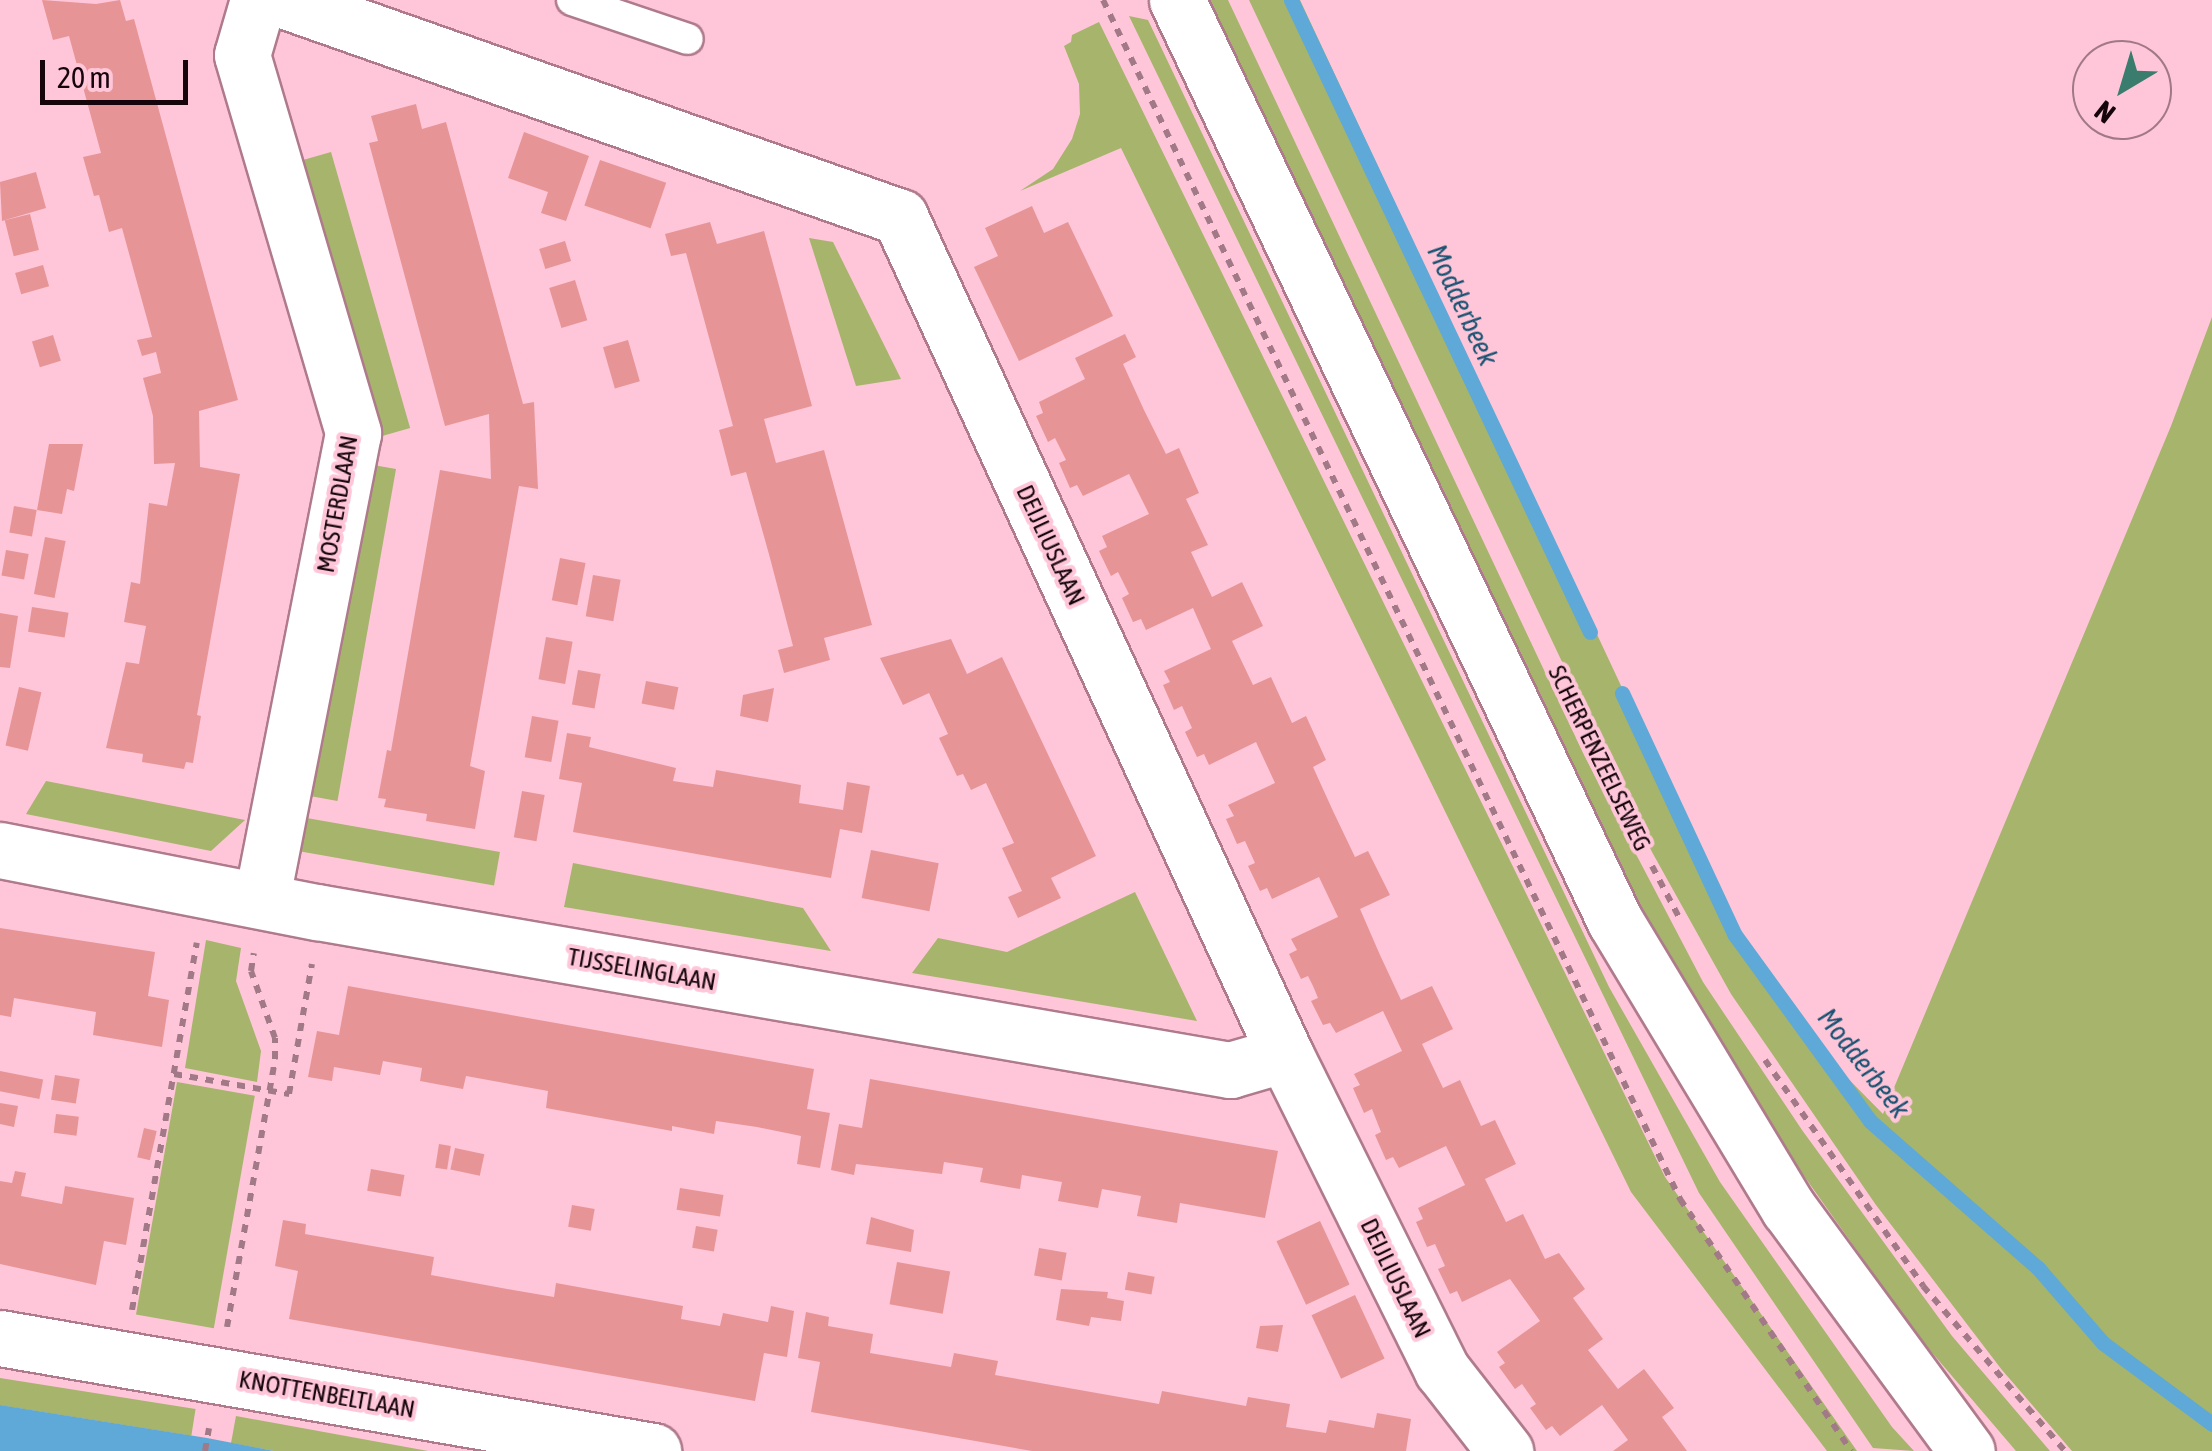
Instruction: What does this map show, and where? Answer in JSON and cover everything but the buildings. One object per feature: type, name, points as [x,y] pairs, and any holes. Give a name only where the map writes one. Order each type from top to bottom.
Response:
[{"type":"street","name":"MOSTERDLAAN","points":[[258,0],[242,55],[353,433],[261,900]]},
{"type":"street","name":"DEIJLIUSLAAN","points":[[283,0],[900,217],[1285,1054],[1442,1370],[1505,1451]]},
{"type":"street","points":[[1177,0],[1615,921],[1789,1209],[1967,1451]]},
{"type":"street","name":"TIJSSELINGLAAN","points":[[0,850],[261,900],[1230,1070],[1285,1054]]},
{"type":"street","name":"KNOTTENBELTLAAN","points":[[0,1338],[654,1451]]},
{"type":"lane","points":[[572,0],[688,40]]},
{"type":"path","points":[[1103,0],[1680,1199],[1851,1451]]},
{"type":"path","name":"SCHERPENZEELSEWEG","points":[[1644,850],[1688,933]]},
{"type":"path","points":[[218,1376],[275,1038],[252,971],[261,900]]},
{"type":"path","points":[[130,1320],[200,928]]},
{"type":"path","points":[[174,1074],[289,1094],[315,949]]},
{"type":"path","points":[[1756,1047],[1923,1286],[2065,1451]]},
{"type":"green space","points":[[1202,0],[1228,0],[1584,755],[1703,982],[1802,1130],[1952,1336],[2050,1451],[2016,1451],[1917,1335],[1782,1145],[1664,956],[1543,725]]},
{"type":"green space","points":[[1249,0],[1300,0],[1726,910],[1804,1034],[1883,1114],[2171,426],[2212,317],[2212,1451],[2072,1451],[2002,1370],[1876,1205],[1731,994],[1652,852]]},
{"type":"green space","points":[[1129,16],[1148,20],[1609,987],[1720,1182],[1892,1427],[1914,1451],[1873,1448],[1699,1193]]},
{"type":"green space","points":[[1099,22],[1665,1177],[1857,1451],[1827,1451],[1631,1192],[1121,148],[1020,191],[1053,169],[1072,139],[1080,114],[1079,84],[1064,46],[1071,42],[1072,35]]},
{"type":"green space","points":[[331,152],[410,428],[373,439],[294,163]]},
{"type":"green space","points":[[809,238],[833,242],[901,379],[856,386]]},
{"type":"green space","points":[[364,463],[396,469],[337,801],[306,795]]},
{"type":"green space","points":[[46,781],[245,820],[211,851],[26,814]]},
{"type":"green space","points":[[301,817],[500,852],[494,886],[295,850]]},
{"type":"green space","points":[[573,863],[803,908],[831,951],[564,907]]},
{"type":"green space","points":[[1135,892],[1197,1021],[912,973],[938,938],[1007,952]]},
{"type":"green space","points":[[206,940],[241,948],[236,981],[261,1051],[257,1082],[185,1068]]},
{"type":"green space","points":[[177,1082],[255,1096],[214,1328],[136,1314]]},
{"type":"green space","points":[[0,1378],[196,1409],[191,1436],[0,1405]]},
{"type":"green space","points":[[236,1416],[428,1451],[274,1451],[231,1443]]},
{"type":"water","points":[[0,1405],[207,1438],[274,1451],[0,1451]]},
{"type":"waterway","name":"Modderbeek","points":[[1291,0],[1590,632]]},
{"type":"waterway","name":"Modderbeek","points":[[1622,693],[1735,935],[1870,1121],[2038,1268],[2103,1343],[2212,1424]]}]
